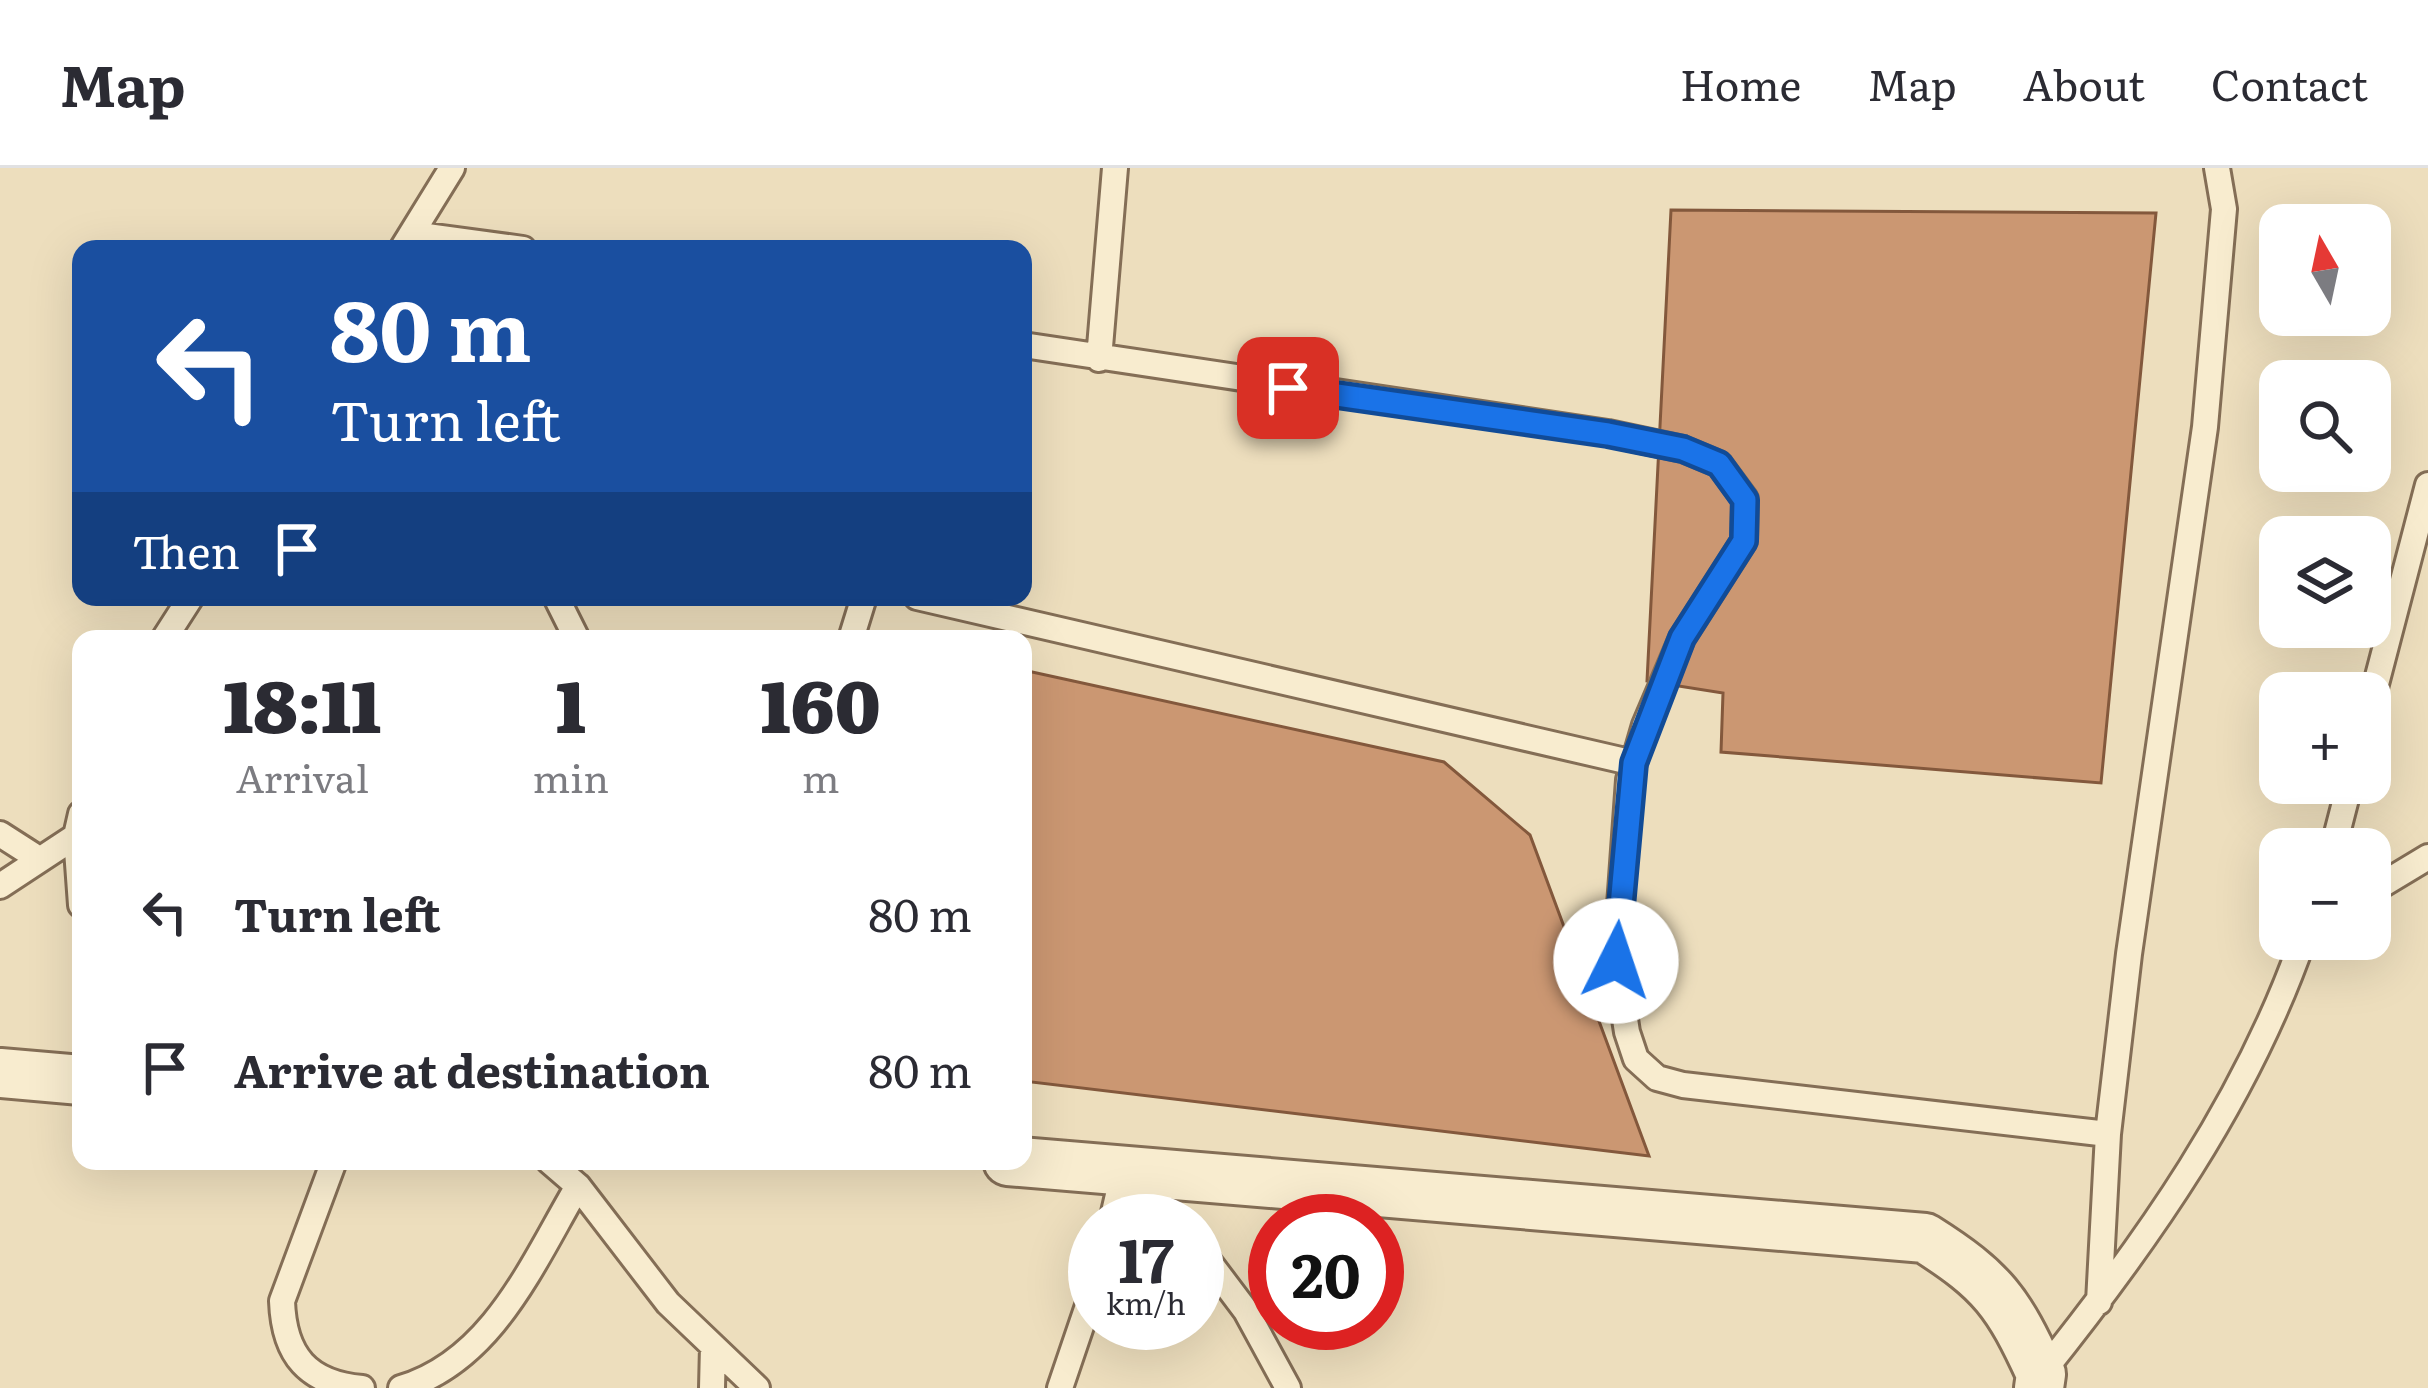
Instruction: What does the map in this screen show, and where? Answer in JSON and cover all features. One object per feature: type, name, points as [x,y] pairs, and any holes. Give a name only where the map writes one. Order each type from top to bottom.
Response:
[{"type":"street","points":[[0,1073],[72,1079]]},
{"type":"street","points":[[1032,1163],[1925,1238],[1974,1269],[1998,1294],[2040,1381]]},
{"type":"lane","points":[[408,240],[452,168]]},
{"type":"lane","points":[[1099,359],[1115,168]]},
{"type":"lane","points":[[2098,1302],[2108,1134],[2129,954],[2205,427],[2224,209],[2217,168]]},
{"type":"lane","points":[[1032,347],[1608,434],[1683,449],[1719,464],[1745,500],[1744,541],[1682,638],[1634,763],[1616,961],[1636,1059],[1657,1078],[1682,1085],[2108,1134]]},
{"type":"lane","points":[[2379,672],[2428,484]]},
{"type":"lane","points":[[956,606],[1634,763]]},
{"type":"lane","points":[[0,886],[40,860],[72,831]]},
{"type":"lane","points":[[0,834],[40,860]]},
{"type":"lane","points":[[2391,879],[2428,857]]},
{"type":"lane","points":[[2040,1381],[2135,1255],[2222,1115],[2285,990],[2295,960]]},
{"type":"lane","points":[[1067,1166],[1121,1182],[1136,1194]]},
{"type":"lane","points":[[331,1170],[282,1301],[283,1324],[311,1373],[329,1385],[362,1388]]},
{"type":"lane","points":[[559,1170],[578,1186],[668,1303],[757,1388]]},
{"type":"lane","points":[[1118,1194],[1121,1182]]},
{"type":"lane","points":[[401,1388],[444,1369],[498,1322],[578,1186]]},
{"type":"lane","points":[[1224,1282],[1246,1311],[1288,1388]]},
{"type":"lane","points":[[712,1388],[713,1346]]},
{"type":"lane","points":[[1060,1388],[1073,1350]]},
{"type":"building","points":[[1671,210],[2156,213],[2101,783],[1721,752],[1723,693],[1647,681]]},
{"type":"building","points":[[1032,672],[1444,762],[1530,835],[1649,1156],[1032,1082]]},
{"type":"route","points":[[1288,388],[1683,449],[1719,464],[1733,478],[1745,500],[1744,541],[1682,638],[1634,763],[1616,961]]}]
